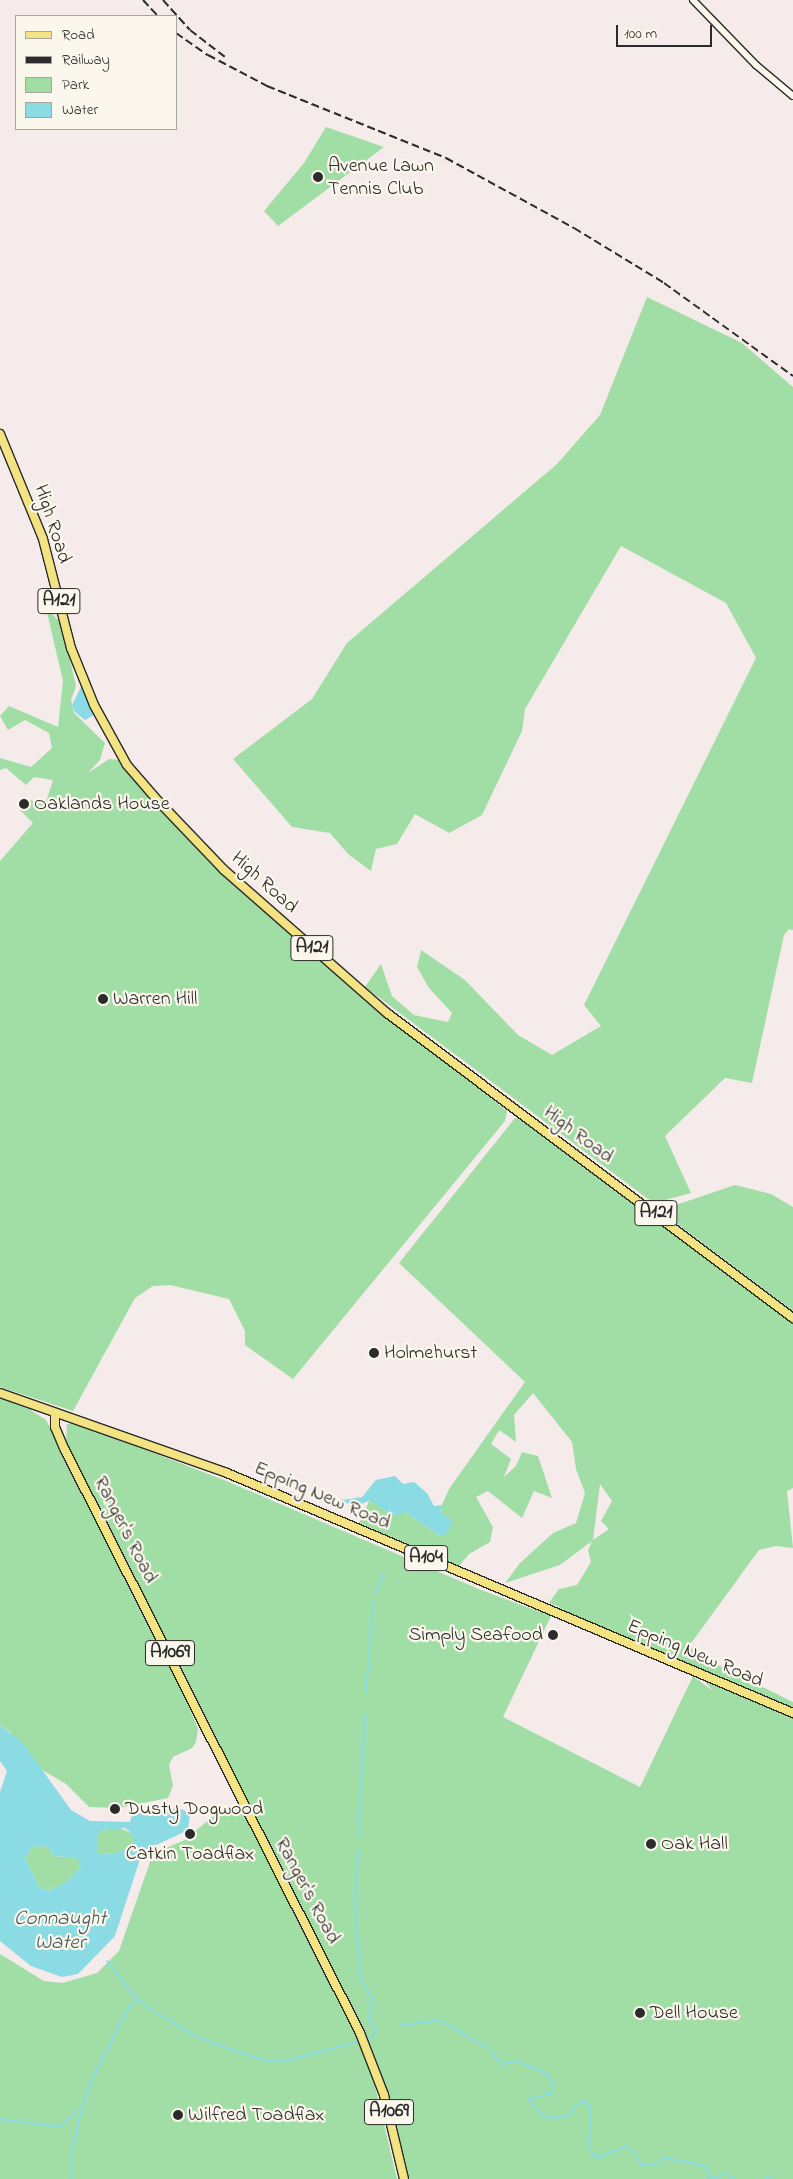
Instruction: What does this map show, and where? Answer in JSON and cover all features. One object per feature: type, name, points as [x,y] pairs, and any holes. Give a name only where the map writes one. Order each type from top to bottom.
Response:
[{"type":"main road","name":"High Road","points":[[0,434],[43,539],[71,648],[91,698],[124,760],[159,802],[224,870],[387,1013],[793,1318]]},
{"type":"main road","name":"Epping New Road","points":[[0,1392],[227,1473],[793,1713]]},
{"type":"main road","name":"Ranger's Road","points":[[55,1413],[55,1427],[65,1450],[360,2033],[384,2095],[404,2179]]},
{"type":"street","points":[[694,0],[756,65],[793,96]]},
{"type":"green space","name":"Avenue Lawn Tennis Club","points":[[326,127],[384,147],[278,226],[264,211],[304,163]]},
{"type":"green space","points":[[647,297],[742,343],[793,387],[793,930],[789,929],[784,935],[752,1083],[725,1078],[665,1136],[691,1193],[658,1202],[648,1199],[365,987],[381,964],[392,996],[414,1015],[448,1022],[452,1013],[429,988],[417,967],[421,950],[465,980],[518,1035],[552,1055],[601,1026],[584,1005],[756,658],[726,603],[621,546],[525,709],[522,731],[482,815],[449,833],[415,814],[397,844],[376,849],[371,871],[348,854],[330,833],[292,827],[233,759],[312,699],[347,643],[557,464],[600,415]]},
{"type":"green space","points":[[46,608],[62,624],[76,686],[71,700],[74,713],[105,743],[100,760],[88,773],[109,759],[120,760],[199,849],[255,901],[329,968],[507,1111],[505,1121],[293,1379],[245,1345],[245,1331],[229,1299],[170,1285],[153,1286],[135,1298],[73,1411],[0,1387],[0,861],[33,823],[19,809],[25,800],[46,802],[53,780],[34,777],[26,785],[6,768],[0,770],[0,758],[31,767],[52,748],[49,733],[25,720],[8,730],[0,716],[9,706],[58,727],[63,681]]},
{"type":"green space","points":[[515,1118],[522,1119],[793,1321],[793,1488],[787,1491],[793,1548],[776,1546],[759,1550],[689,1646],[706,1659],[793,1702],[793,2179],[405,2179],[362,2034],[66,1441],[67,1424],[76,1423],[224,1480],[481,1590],[551,1616],[503,1717],[640,1787],[693,1676],[713,1691],[696,1670],[554,1611],[560,1607],[549,1603],[559,1589],[577,1585],[591,1562],[588,1550],[592,1541],[560,1565],[505,1583],[520,1563],[553,1533],[576,1523],[585,1493],[576,1469],[572,1442],[533,1393],[514,1415],[516,1442],[499,1430],[491,1444],[511,1459],[504,1477],[516,1466],[522,1452],[538,1456],[552,1498],[534,1491],[522,1518],[488,1491],[476,1497],[493,1527],[490,1542],[469,1554],[459,1566],[359,1523],[370,1499],[405,1512],[440,1536],[442,1505],[449,1489],[525,1382],[399,1263]],"holes":[[[600,1484],[612,1501],[601,1521],[609,1529],[593,1540]]]},
{"type":"green space","points":[[735,1185],[771,1194],[793,1207],[793,1311],[664,1214],[664,1209]]},
{"type":"green space","points":[[0,1398],[29,1409],[46,1420],[121,1563],[192,1714],[198,1729],[196,1742],[192,1748],[173,1757],[169,1765],[173,1786],[168,1798],[118,1808],[89,1807],[66,1784],[42,1770],[9,1731],[0,1725]]},
{"type":"green space","points":[[239,1804],[360,2044],[372,2073],[397,2179],[0,2179],[0,1954],[44,1981],[62,1983],[97,1973],[119,1951],[151,1859],[158,1851],[183,1841],[216,1814]]},
{"type":"green space","points":[[120,1828],[131,1833],[136,1845],[117,1853],[97,1854],[97,1836],[101,1830]]},
{"type":"green space","points":[[47,1846],[54,1856],[77,1858],[81,1867],[68,1881],[48,1891],[39,1887],[25,1858],[32,1847]]},
{"type":"water","points":[[82,685],[94,715],[85,720],[75,712],[72,705]]},
{"type":"water","points":[[395,1476],[403,1484],[414,1482],[427,1493],[434,1506],[442,1505],[441,1513],[452,1520],[448,1533],[440,1536],[405,1512],[393,1516],[370,1500],[360,1505],[334,1501],[362,1497],[376,1480]]},
{"type":"water","name":"Connaught Water","points":[[0,1725],[23,1743],[71,1810],[90,1821],[130,1822],[132,1814],[178,1808],[190,1813],[188,1830],[148,1849],[140,1859],[115,1936],[78,1974],[62,1977],[31,1966],[0,1941],[0,1792],[7,1771],[0,1761]],"holes":[[[125,1828],[131,1833],[135,1845],[117,1853],[97,1854],[97,1836],[101,1830]],[[47,1846],[54,1856],[76,1858],[81,1867],[68,1881],[48,1891],[39,1887],[25,1858],[32,1847]]]},
{"type":"waterway","points":[[375,1595],[384,1573]]},
{"type":"waterway","points":[[366,1693],[373,1601]]},
{"type":"waterway","points":[[358,1837],[365,1714]]},
{"type":"waterway","points":[[358,1850],[355,1904],[360,1978],[372,1997],[369,2021],[377,2030],[374,2035],[365,2039]]},
{"type":"waterway","points":[[107,1961],[137,1999],[153,2011],[201,2039],[245,2054],[265,2060],[289,2060],[361,2041]]},
{"type":"waterway","points":[[82,2108],[88,2088],[129,2007],[137,2000]]},
{"type":"waterway","points":[[401,2025],[440,2020],[486,2047]]},
{"type":"waterway","points":[[489,2049],[502,2064],[517,2061],[548,2074],[553,2085],[550,2094],[529,2099],[541,2115],[553,2118],[570,2115],[576,2105],[586,2101],[590,2108],[591,2123],[588,2148],[597,2158],[626,2146],[635,2152],[641,2165],[656,2165],[664,2158],[687,2162],[707,2167],[708,2179]]},
{"type":"waterway","points":[[0,2119],[60,2127],[78,2109]]},
{"type":"waterway","points":[[71,2179],[72,2153],[81,2110]]},
{"type":"waterway","points":[[709,2179],[726,2174],[735,2179]]},
{"type":"waterway","points":[[766,2179],[768,2176],[771,2179]]},
{"type":"railway","points":[[143,0],[157,15]]},
{"type":"railway","points":[[163,0],[176,15]]},
{"type":"railway","points":[[178,17],[190,30],[225,57]]},
{"type":"railway","points":[[178,34],[208,55],[267,86],[446,158],[574,228],[664,283],[793,376]]},
{"type":"place","name":"Avenue Lawn Tennis Club","points":[[318,177]]},
{"type":"place","name":"Oaklands House","points":[[24,804]]},
{"type":"place","name":"Warren Hill","points":[[103,999]]},
{"type":"place","name":"Holmehurst","points":[[374,1353]]},
{"type":"place","name":"Simply Seafood","points":[[553,1635]]},
{"type":"place","name":"Dusty Dogwood","points":[[115,1809]]},
{"type":"place","name":"Catkin Toadflax","points":[[190,1834]]},
{"type":"place","name":"Oak Hall","points":[[651,1844]]},
{"type":"place","name":"Dell House","points":[[640,2013]]},
{"type":"place","name":"Wilfred Toadflax","points":[[178,2115]]}]
